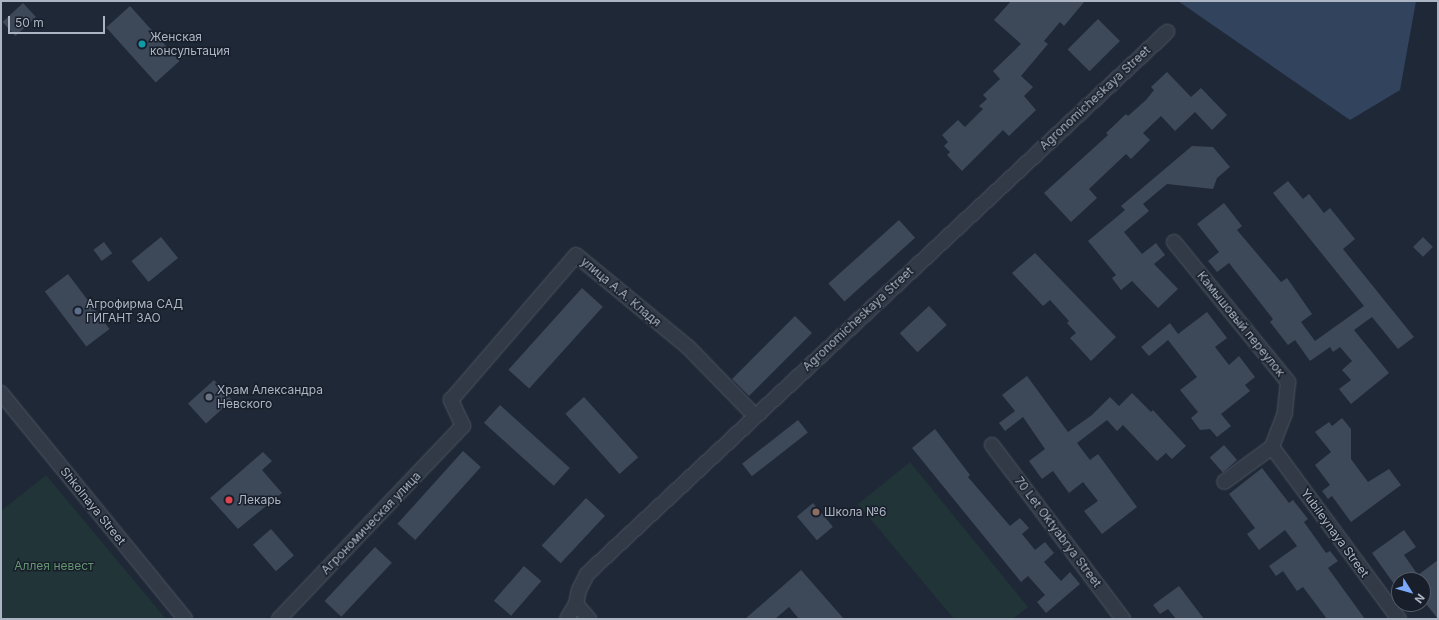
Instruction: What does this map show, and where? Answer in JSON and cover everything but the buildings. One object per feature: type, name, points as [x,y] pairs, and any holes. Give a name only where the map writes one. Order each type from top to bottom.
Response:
[{"type":"street","name":"Agronomicheskaya Street","points":[[567,619],[576,604],[579,590],[587,574],[1167,32]]},
{"type":"street","name":"Камышовый переулок","points":[[1174,242],[1288,382],[1285,413],[1272,447]]},
{"type":"street","name":"улица А.А. Кладя","points":[[463,426],[451,400],[576,254],[688,347],[755,416]]},
{"type":"street","name":"Shkolnaya Street","points":[[1,393],[184,619]]},
{"type":"street","name":"Агрономическая улица","points":[[279,619],[463,426]]},
{"type":"street","name":"70 Let Oktyabrya Street","points":[[992,445],[1124,619]]},
{"type":"street","points":[[1224,482],[1272,447]]},
{"type":"street","name":"Yubileynaya Street","points":[[1272,447],[1399,619]]},
{"type":"street","points":[[576,604],[589,619]]},
{"type":"green space","points":[[910,462],[1028,607],[1013,619],[954,619],[858,504]]},
{"type":"green space","name":"Аллея невест","points":[[46,475],[166,619],[1,619],[1,511]]},
{"type":"water","points":[[1178,1],[1416,1],[1400,90],[1350,120]]},
{"type":"place","name":"Женская консультация","points":[[142,44]]},
{"type":"place","name":"Агрофирма САД ГИГАНТ ЗАО","points":[[78,311]]},
{"type":"place","name":"Храм Александра Невского","points":[[209,397]]},
{"type":"place","name":"Лекарь","points":[[229,500]]},
{"type":"place","name":"Школа №6","points":[[816,512]]}]
